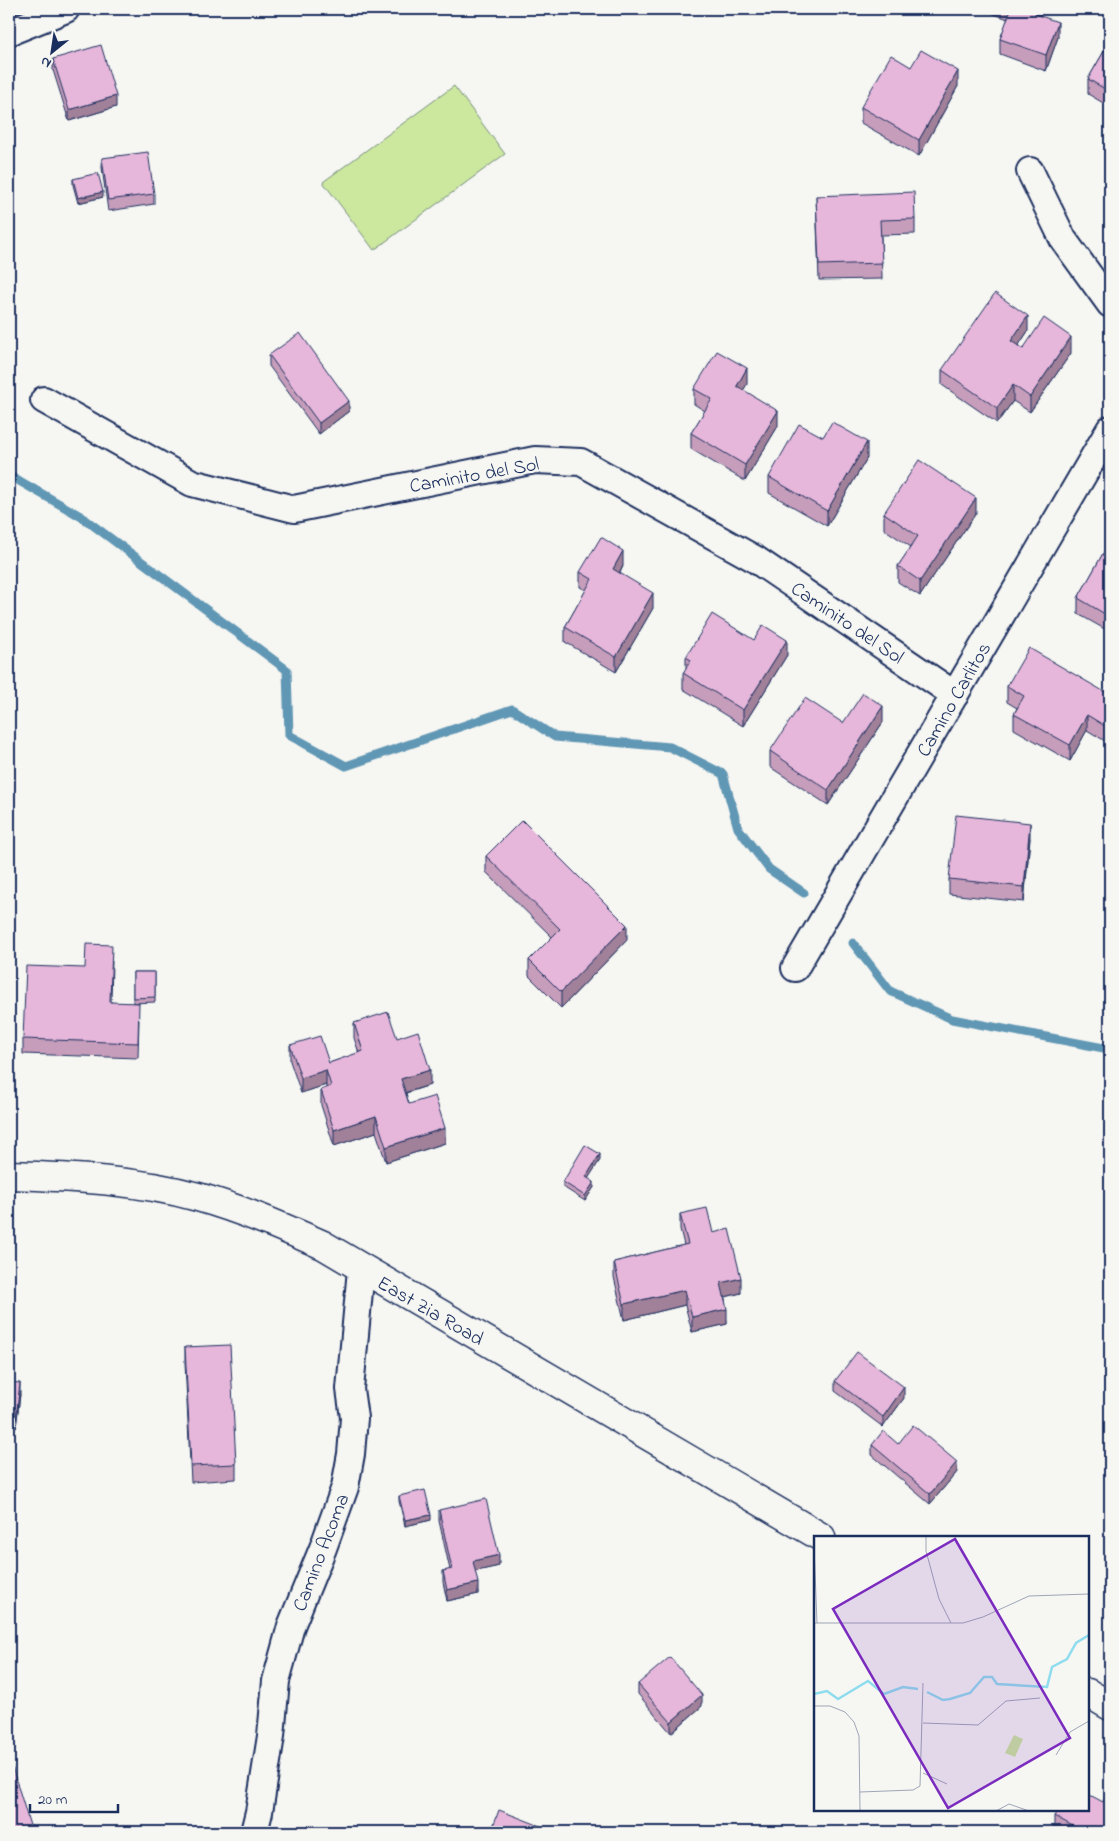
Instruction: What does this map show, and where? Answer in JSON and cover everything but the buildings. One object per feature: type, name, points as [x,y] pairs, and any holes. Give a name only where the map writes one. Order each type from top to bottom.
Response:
[{"type":"street","points":[[9,32],[66,9]]},
{"type":"street","points":[[1030,171],[1063,239],[1110,304]]},
{"type":"street","name":"Caminito del Sol","points":[[44,400],[192,483],[294,510],[534,460],[581,462],[756,560],[955,695]]},
{"type":"street","name":"Camino Carlitos","points":[[795,968],[1110,429]]},
{"type":"street","name":"East Zia Road","points":[[9,1175],[116,1181],[198,1197],[278,1225],[323,1245],[819,1536]]},
{"type":"street","name":"Camino Acoma","points":[[254,1832],[259,1812],[269,1745],[276,1681],[291,1626],[323,1548],[345,1487],[350,1463],[354,1418],[350,1389],[361,1269]]},
{"type":"street","points":[[1089,1694],[1110,1706]]},
{"type":"green space","points":[[454,86],[505,154],[374,250],[323,182]]},
{"type":"waterway","points":[[9,475],[82,517],[287,670],[289,735],[346,766],[512,709],[555,737],[670,747],[723,774],[738,828],[769,869],[804,893]]},
{"type":"waterway","points":[[853,943],[890,991],[952,1019],[1109,1049],[1110,1051]]}]
